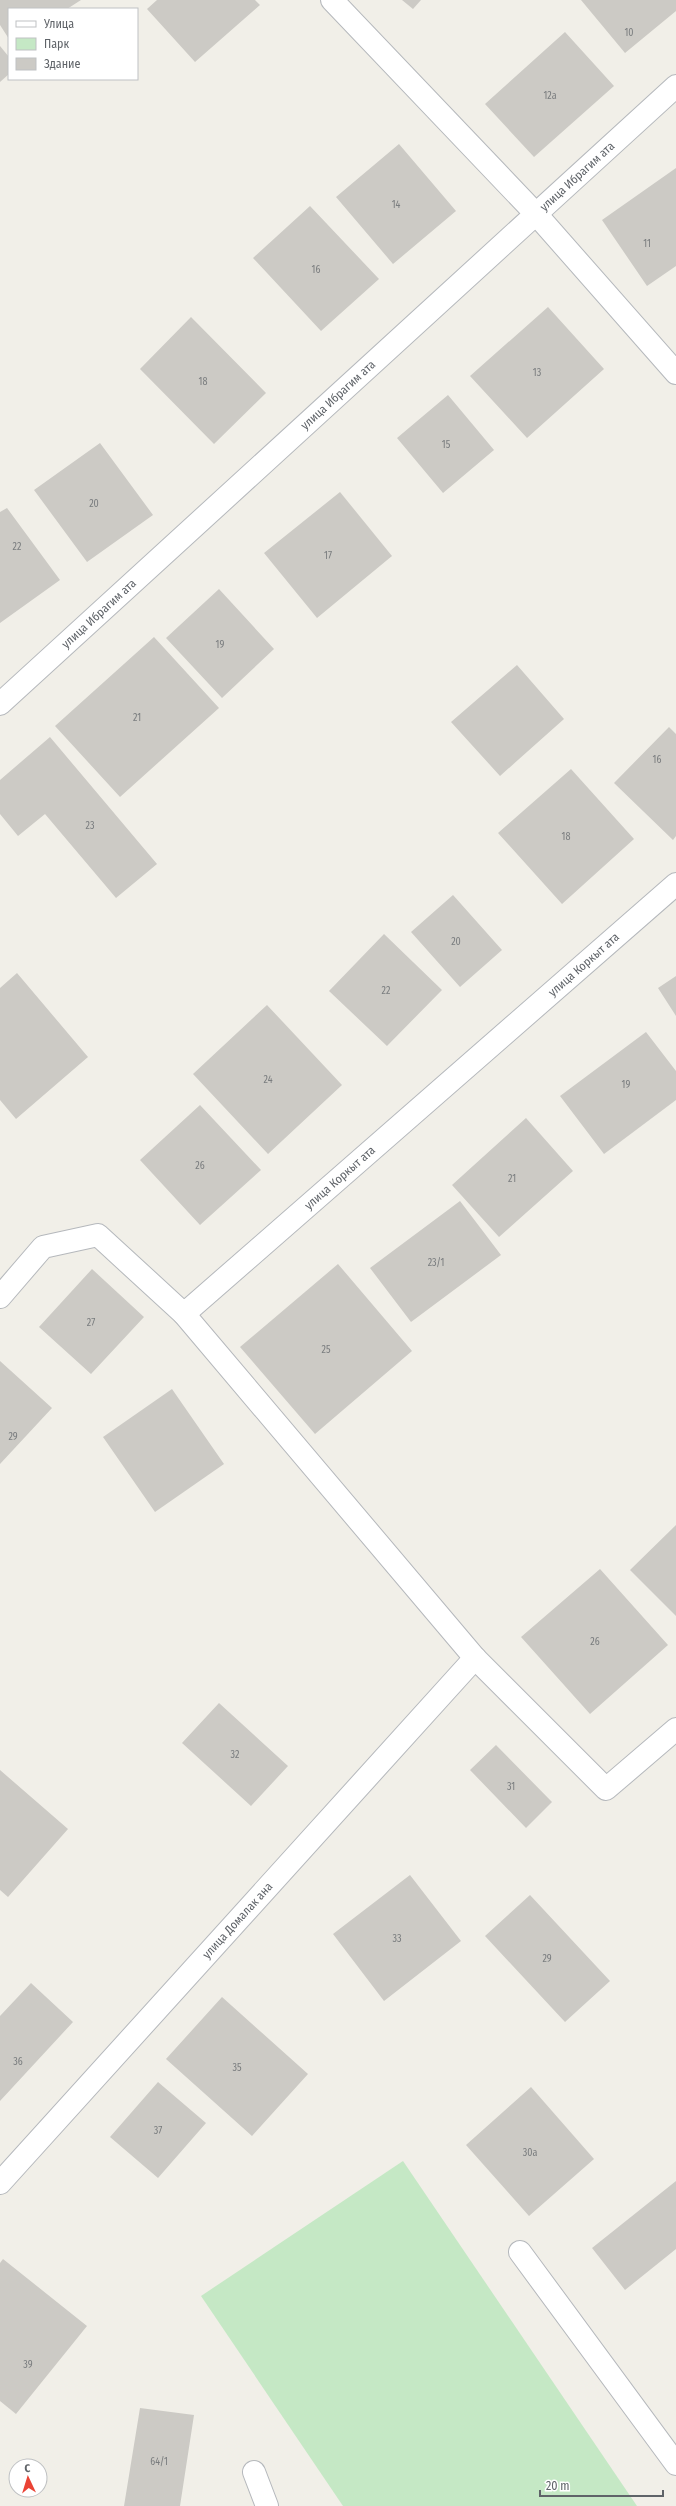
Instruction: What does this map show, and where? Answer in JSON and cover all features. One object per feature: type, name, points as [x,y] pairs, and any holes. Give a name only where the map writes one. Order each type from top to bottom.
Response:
[{"type":"street","points":[[332,0],[536,214],[676,373]]},
{"type":"street","name":"улица Ибрагим ата","points":[[0,704],[676,86]]},
{"type":"street","name":"улица Коркыт ата","points":[[184,1314],[676,884]]},
{"type":"street","points":[[0,1297],[43,1247],[98,1235],[184,1314],[475,1658],[606,1789],[676,1729]]},
{"type":"street","name":"улица Домалак ана","points":[[0,2182],[475,1658]]},
{"type":"street","points":[[520,2252],[676,2464]]},
{"type":"street","points":[[254,2472],[267,2506]]},
{"type":"green space","points":[[403,2161],[637,2506],[343,2506],[201,2296]]},
{"type":"building","points":[[0,0],[81,0],[69,8],[8,8],[8,37],[0,25]]},
{"type":"building","points":[[157,0],[255,0],[260,5],[195,62],[147,9]]},
{"type":"building","points":[[402,0],[421,0],[413,9]]},
{"type":"building","points":[[581,0],[676,0],[676,11],[625,53]]},
{"type":"building","points":[[565,32],[614,86],[534,157],[485,104]]},
{"type":"building","points":[[0,46],[8,56],[8,75],[0,82]]},
{"type":"building","points":[[399,144],[456,211],[393,264],[336,197]]},
{"type":"building","points":[[676,168],[676,266],[647,286],[602,220]]},
{"type":"building","points":[[310,206],[379,279],[321,331],[253,258]]},
{"type":"building","points":[[548,307],[604,369],[527,438],[470,376]]},
{"type":"building","points":[[191,317],[266,393],[214,444],[140,369]]},
{"type":"building","points":[[448,395],[494,450],[443,493],[397,438]]},
{"type":"building","points":[[100,443],[153,515],[87,562],[34,490]]},
{"type":"building","points":[[340,492],[392,556],[317,618],[264,553]]},
{"type":"building","points":[[7,508],[60,580],[0,623],[0,512]]},
{"type":"building","points":[[219,589],[274,649],[222,698],[166,638]]},
{"type":"building","points":[[154,637],[219,708],[120,797],[55,726]]},
{"type":"building","points":[[517,665],[564,719],[500,776],[451,722]]},
{"type":"building","points":[[669,727],[676,734],[676,836],[673,840],[614,783]]},
{"type":"building","points":[[50,737],[157,864],[116,898],[45,814],[18,836],[0,814],[0,780]]},
{"type":"building","points":[[571,769],[634,839],[562,904],[498,833]]},
{"type":"building","points":[[453,895],[502,950],[460,987],[411,932]]},
{"type":"building","points":[[384,934],[442,990],[387,1046],[329,991]]},
{"type":"building","points":[[17,973],[88,1057],[16,1119],[0,1100],[0,988]]},
{"type":"building","points":[[676,976],[676,1016],[658,988]]},
{"type":"building","points":[[267,1005],[342,1085],[268,1154],[193,1074]]},
{"type":"building","points":[[646,1032],[676,1071],[676,1100],[604,1154],[560,1096]]},
{"type":"building","points":[[200,1105],[261,1170],[200,1225],[140,1160]]},
{"type":"building","points":[[526,1118],[573,1171],[499,1237],[452,1185]]},
{"type":"building","points":[[460,1201],[501,1255],[411,1322],[370,1268]]},
{"type":"building","points":[[338,1264],[412,1351],[315,1434],[240,1347]]},
{"type":"building","points":[[92,1269],[144,1317],[91,1374],[39,1327]]},
{"type":"building","points":[[0,1361],[52,1408],[0,1464]]},
{"type":"building","points":[[172,1389],[224,1464],[155,1512],[103,1437]]},
{"type":"building","points":[[676,1525],[676,1616],[630,1570]]},
{"type":"building","points":[[600,1569],[668,1645],[590,1714],[521,1637]]},
{"type":"building","points":[[219,1703],[288,1766],[251,1806],[182,1743]]},
{"type":"building","points":[[496,1745],[552,1802],[526,1828],[470,1770]]},
{"type":"building","points":[[0,1770],[68,1829],[8,1897],[0,1890]]},
{"type":"building","points":[[410,1875],[461,1941],[384,2001],[333,1934]]},
{"type":"building","points":[[530,1895],[610,1981],[565,2022],[485,1936]]},
{"type":"building","points":[[31,1983],[73,2022],[0,2101],[0,2016]]},
{"type":"building","points":[[222,1997],[308,2074],[252,2136],[166,2059]]},
{"type":"building","points":[[158,2082],[206,2123],[158,2178],[110,2137]]},
{"type":"building","points":[[531,2087],[594,2159],[529,2216],[466,2145]]},
{"type":"building","points":[[676,2181],[676,2249],[625,2290],[592,2248]]},
{"type":"building","points":[[3,2259],[87,2326],[16,2414],[0,2401],[0,2263]]},
{"type":"building","points":[[140,2408],[194,2415],[180,2506],[124,2506]]}]
